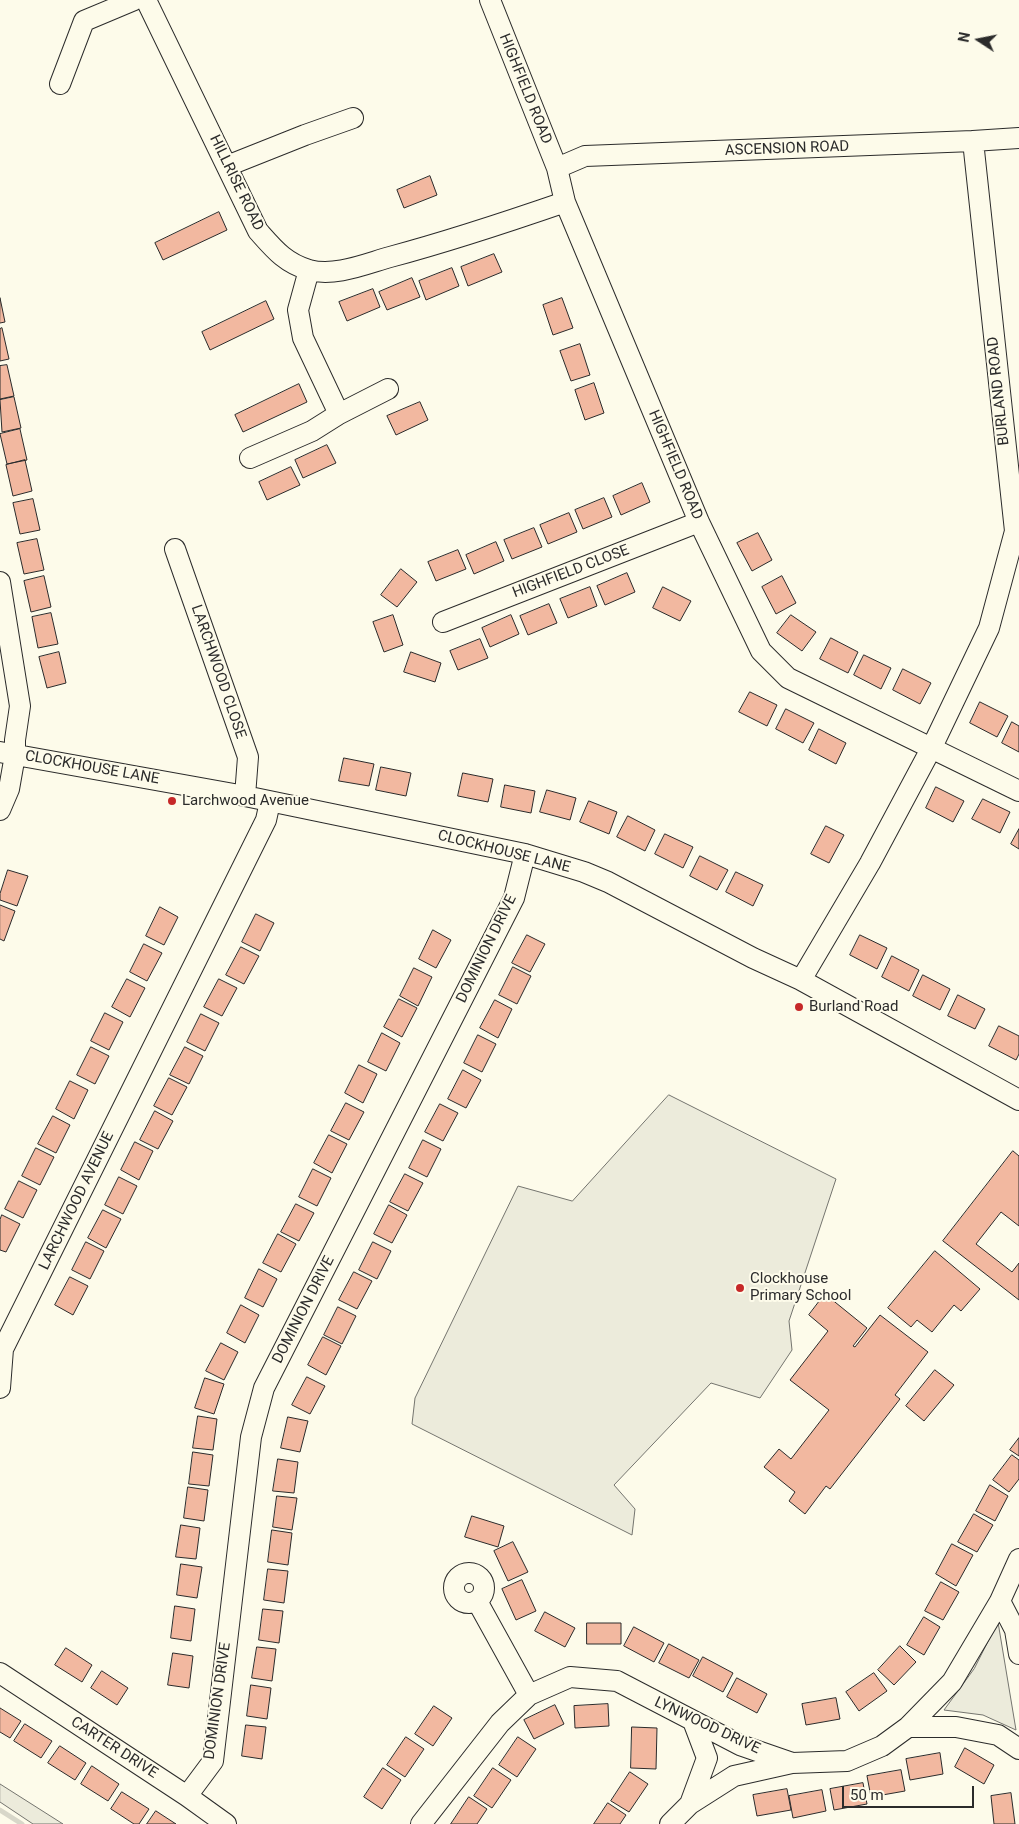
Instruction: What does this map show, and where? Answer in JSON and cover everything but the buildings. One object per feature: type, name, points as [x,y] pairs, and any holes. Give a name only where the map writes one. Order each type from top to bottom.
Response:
[{"type":"street","points":[[60,84],[84,21],[134,0]]},
{"type":"street","name":"HILLRISE ROAD","points":[[146,0],[258,231],[278,254],[309,270],[334,272],[449,241],[565,202]]},
{"type":"street","name":"HIGHFIELD ROAD","points":[[490,0],[557,168],[565,202],[699,522],[761,651],[788,678],[1019,791]]},
{"type":"street","points":[[227,166],[305,134],[353,118]]},
{"type":"street","name":"ASCENSION ROAD","points":[[557,168],[585,156],[1019,138]]},
{"type":"street","name":"BURLAND ROAD","points":[[801,980],[870,863],[932,747],[989,628],[1017,531],[973,141]]},
{"type":"street","points":[[309,270],[298,310],[303,338],[339,414]]},
{"type":"street","points":[[250,458],[312,431],[339,414],[388,388]]},
{"type":"street","name":"HIGHFIELD CLOSE","points":[[443,622],[699,522]]},
{"type":"street","name":"LARCHWOOD CLOSE","points":[[175,549],[248,757],[245,796]]},
{"type":"street","points":[[0,582],[20,706],[15,740],[8,753],[9,789],[0,810]]},
{"type":"street","name":"CLOCKHOUSE LANE","points":[[8,753],[245,796],[525,854],[584,872],[608,882],[753,958],[801,980],[1019,1100]]},
{"type":"street","name":"LARCHWOOD AVENUE","points":[[0,1388],[3,1349],[266,820],[270,802]]},
{"type":"street","name":"DOMINION DRIVE","points":[[187,1796],[212,1761],[251,1437],[264,1388],[514,898],[525,854]]},
{"type":"street","name":"LYNWOOD DRIVE","points":[[421,1824],[500,1723],[529,1695],[570,1677],[617,1681],[740,1745],[792,1763],[847,1761],[882,1746],[908,1727],[952,1682],[1000,1601],[1019,1559]]},
{"type":"street","points":[[477,1601],[529,1695]]},
{"type":"street","points":[[1000,1601],[1015,1630],[1019,1654]]},
{"type":"street","name":"CARTER DRIVE","points":[[0,1673],[187,1796],[226,1824]]},
{"type":"street","points":[[690,1804],[707,1758],[693,1721]]},
{"type":"street","points":[[908,1727],[956,1727],[989,1733],[998,1735],[1019,1749]]},
{"type":"street","points":[[670,1824],[690,1804],[734,1776],[792,1763]]},
{"type":"shaded area","points":[[669,1095],[836,1179],[789,1321],[792,1350],[760,1398],[711,1383],[614,1485],[635,1509],[632,1535],[412,1424],[415,1398],[518,1186],[572,1201]]},
{"type":"shaded area","points":[[998,1622],[1016,1730],[983,1715],[944,1710],[974,1669]]},
{"type":"shaded area","points":[[0,1784],[63,1824],[33,1824],[0,1802]]},
{"type":"waterway","points":[[0,1810],[22,1824]]},
{"type":"place","name":"Larchwood Avenue","points":[[172,801]]},
{"type":"place","name":"Burland Road","points":[[799,1007]]},
{"type":"place","name":"Clockhouse Primary School","points":[[740,1288]]}]
